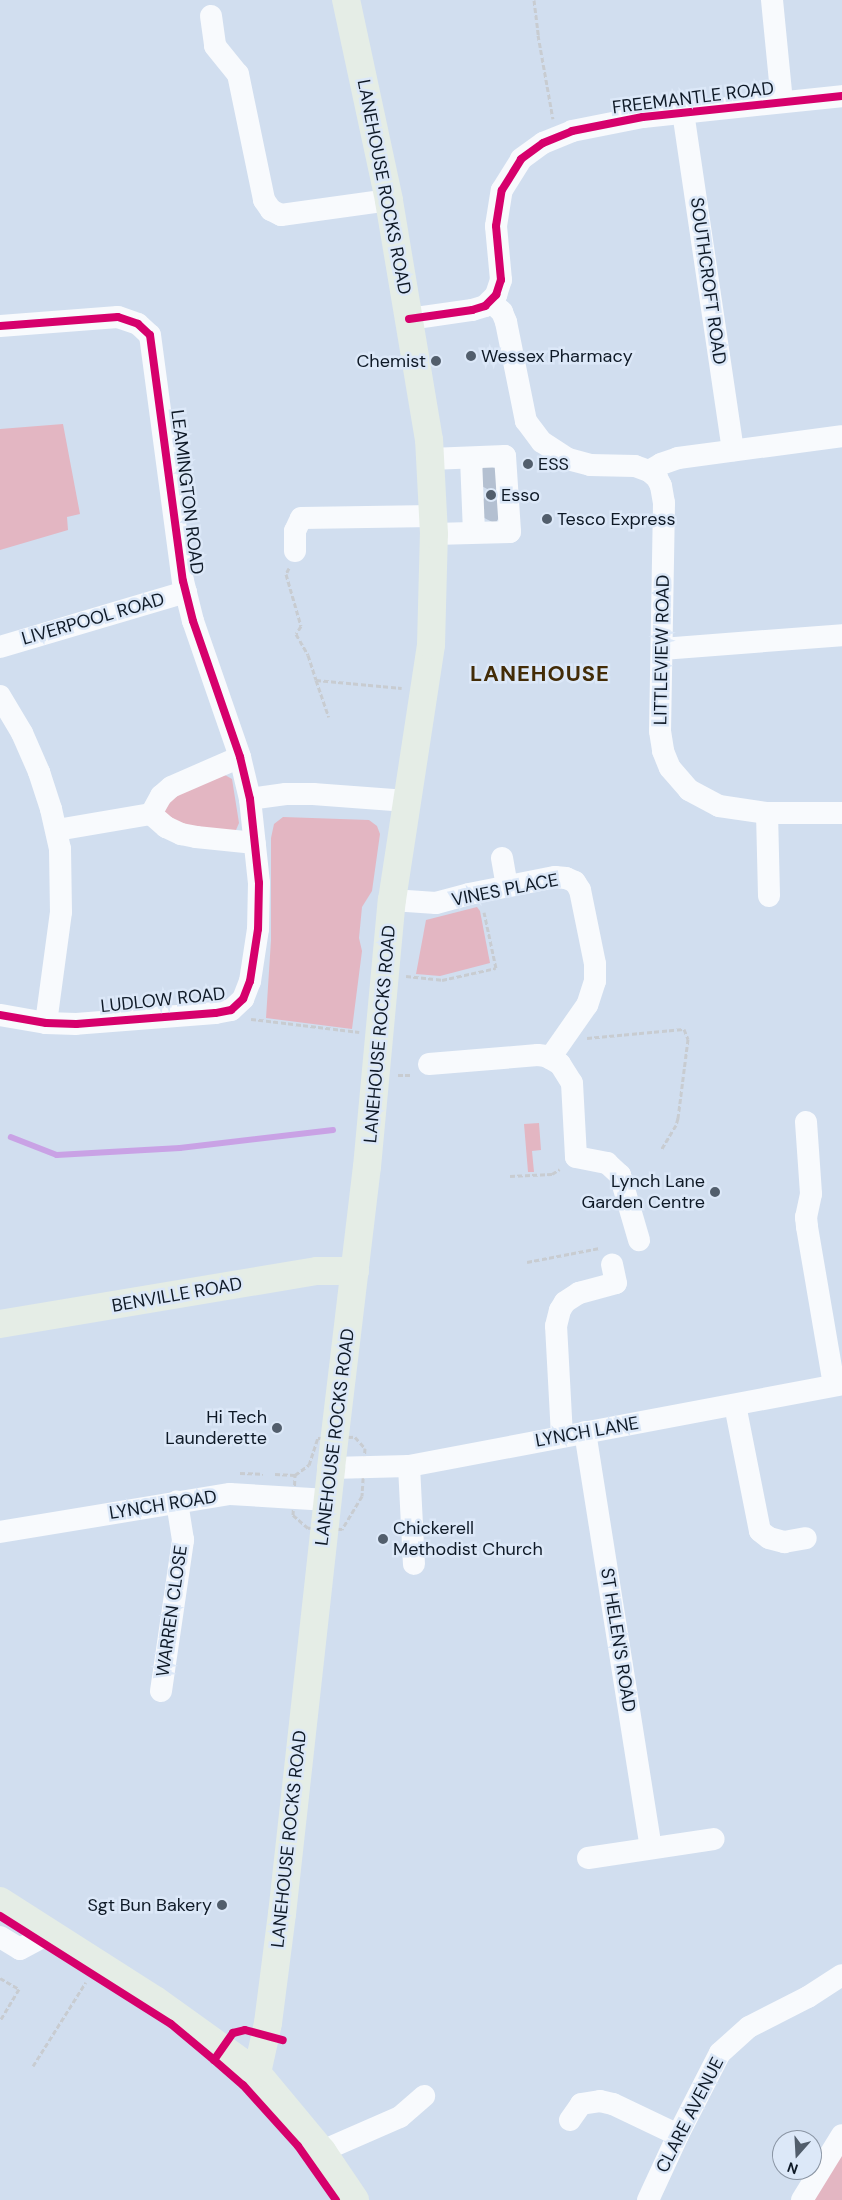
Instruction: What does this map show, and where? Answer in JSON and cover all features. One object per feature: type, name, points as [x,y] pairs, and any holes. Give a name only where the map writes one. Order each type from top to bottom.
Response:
[{"type":"main road","name":"LANEHOUSE ROCKS ROAD","points":[[257,2073],[268,2023],[282,1914],[331,1468],[355,1271],[392,900],[431,645],[433,525],[430,459],[410,319],[389,200],[346,0]]},
{"type":"main road","name":"BENVILLE ROAD","points":[[0,1324],[318,1271],[355,1271]]},
{"type":"main road","points":[[0,1901],[155,2000],[257,2073],[322,2151],[355,2200]]},
{"type":"street","points":[[772,0],[782,102]]},
{"type":"street","points":[[211,16],[215,46],[238,74],[264,200],[271,210],[282,215],[389,200]]},
{"type":"street","name":"FREEMANTLE ROAD","points":[[491,302],[500,288],[501,280],[496,226],[502,190],[521,159],[532,150],[556,137],[602,124],[683,112],[842,96]]},
{"type":"street","name":"SOUTHCROFT ROAD","points":[[683,112],[733,450]]},
{"type":"street","points":[[410,319],[472,310],[491,302],[502,312],[506,322],[526,421],[542,442],[559,454],[578,463],[601,466],[635,466],[650,471],[668,460],[842,436]]},
{"type":"street","name":"LEAMINGTON ROAD","points":[[0,326],[118,317],[138,324],[150,335],[186,592],[193,620],[240,757],[250,799]]},
{"type":"street","points":[[295,551],[295,531],[300,518],[433,525],[474,532],[510,532],[489,491],[430,459]]},
{"type":"street","name":"LITTLEVIEW ROAD","points":[[650,471],[657,478],[661,486],[664,503],[660,731],[663,751],[670,768],[689,790],[719,806],[767,813],[842,813]]},
{"type":"street","points":[[474,532],[489,491]]},
{"type":"street","name":"LIVERPOOL ROAD","points":[[0,647],[186,592]]},
{"type":"street","points":[[662,649],[842,635]]},
{"type":"street","points":[[0,696],[31,753],[45,789],[56,830],[62,871],[61,906],[46,1023]]},
{"type":"street","points":[[151,814],[161,796],[171,787],[240,757]]},
{"type":"street","points":[[250,799],[286,794],[313,794],[407,801]]},
{"type":"street","name":"LUDLOW ROAD","points":[[0,1015],[46,1023],[93,1023],[231,1010],[237,1006],[247,991],[256,947],[259,883],[250,799]]},
{"type":"street","points":[[767,813],[769,896]]},
{"type":"street","points":[[56,830],[151,814]]},
{"type":"street","points":[[151,814],[166,827],[181,834],[255,843]]},
{"type":"street","points":[[502,858],[507,886]]},
{"type":"street","name":"VINES PLACE","points":[[392,900],[436,903],[507,886],[560,877],[575,882],[580,890],[595,973],[587,1005],[550,1058]]},
{"type":"street","points":[[430,1064],[538,1055],[550,1058],[563,1068],[572,1083],[576,1157],[607,1163],[620,1175],[638,1240]]},
{"type":"street","points":[[806,1122],[811,1194],[807,1222],[838,1385]]},
{"type":"street","points":[[562,1436],[556,1326],[564,1302],[579,1293],[616,1283],[607,1256]]},
{"type":"street","name":"LYNCH LANE","points":[[331,1468],[409,1466],[562,1436],[735,1406],[838,1385]]},
{"type":"street","points":[[735,1406],[760,1531],[769,1538],[784,1542],[806,1538]]},
{"type":"street","name":"ST HELEN'S ROAD","points":[[585,1432],[651,1848]]},
{"type":"street","points":[[409,1466],[414,1564]]},
{"type":"street","name":"LYNCH ROAD","points":[[0,1532],[177,1501],[230,1494],[328,1500]]},
{"type":"street","name":"WARREN CLOSE","points":[[161,1691],[183,1540],[177,1501]]},
{"type":"street","points":[[588,1858],[714,1838]]},
{"type":"street","points":[[0,1937],[20,1949],[50,1933]]},
{"type":"street","name":"CLARE AVENUE","points":[[648,2200],[713,2064],[730,2042],[749,2027],[808,1997],[842,1975]]},
{"type":"street","points":[[322,2151],[400,2117],[424,2096]]},
{"type":"street","points":[[570,2120],[581,2104],[600,2101],[613,2104],[678,2135]]},
{"type":"street","points":[[802,2200],[842,2135]]},
{"type":"path","points":[[534,0],[538,35],[556,137]]},
{"type":"path","points":[[295,551],[286,574],[301,626],[296,634],[308,655],[329,717]]},
{"type":"path","points":[[316,680],[425,690]]},
{"type":"path","points":[[385,974],[442,980],[496,968],[479,892]]},
{"type":"path","points":[[231,1010],[244,1018],[378,1048],[398,1075],[427,1075],[430,1064]]},
{"type":"path","points":[[569,1029],[584,1038],[684,1029],[688,1039],[678,1118],[676,1125],[661,1150]]},
{"type":"path","points":[[510,1176],[552,1174],[576,1157]]},
{"type":"path","points":[[527,1262],[607,1256]]},
{"type":"path","points":[[0,1978],[19,1990],[0,2021]]},
{"type":"path","points":[[33,2066],[87,1980]]},
{"type":"shaded area","points":[[63,424],[80,514],[67,517],[68,530],[0,550],[0,429]]},
{"type":"shaded area","points":[[225,775],[232,779],[239,823],[236,830],[228,834],[189,829],[164,813],[167,797]]},
{"type":"shaded area","points":[[283,817],[369,820],[377,826],[380,834],[372,891],[362,907],[359,938],[362,951],[352,1029],[266,1018],[271,940],[271,838],[274,824]]},
{"type":"shaded area","points":[[477,907],[480,911],[490,963],[440,976],[416,974],[426,920]]},
{"type":"shaded area","points":[[539,1123],[541,1150],[532,1151],[534,1172],[528,1172],[524,1124]]},
{"type":"shaded area","points":[[842,2152],[842,2200],[811,2200]]},
{"type":"waterway","points":[[11,1137],[57,1155],[180,1148],[333,1130]]},
{"type":"tunnel","points":[[480,473],[500,483]]},
{"type":"tunnel","points":[[481,504],[501,514]]},
{"type":"cycle path","points":[[409,319],[472,310],[485,306],[496,295],[501,280],[496,226],[502,190],[521,159],[543,143],[572,131],[643,117],[842,96]]},
{"type":"cycle path","points":[[0,326],[118,317],[138,324],[150,335],[183,581],[193,621],[240,757],[250,799],[259,883],[258,929],[250,981],[243,999],[231,1010],[215,1013],[76,1024],[46,1023],[0,1015]]},
{"type":"cycle path","points":[[0,1916],[171,2024],[214,2060],[243,2085],[298,2146],[336,2200]]},
{"type":"cycle path","points":[[214,2060],[233,2033],[245,2030],[283,2040]]},
{"type":"place","name":"Wessex Pharmacy","points":[[471,356]]},
{"type":"place","name":"Chemist","points":[[436,361]]},
{"type":"place","name":"ESS","points":[[528,464]]},
{"type":"place","name":"Esso","points":[[491,495]]},
{"type":"place","name":"Tesco Express","points":[[547,519]]},
{"type":"place","name":"Lynch Lane Garden Centre","points":[[715,1192]]},
{"type":"place","name":"Hi Tech Launderette","points":[[277,1428]]},
{"type":"place","name":"Chickerell Methodist Church","points":[[383,1539]]},
{"type":"place","name":"Sgt Bun Bakery","points":[[222,1905]]},
{"type":"district","name":"LANEHOUSE","points":[[540,674]]}]
